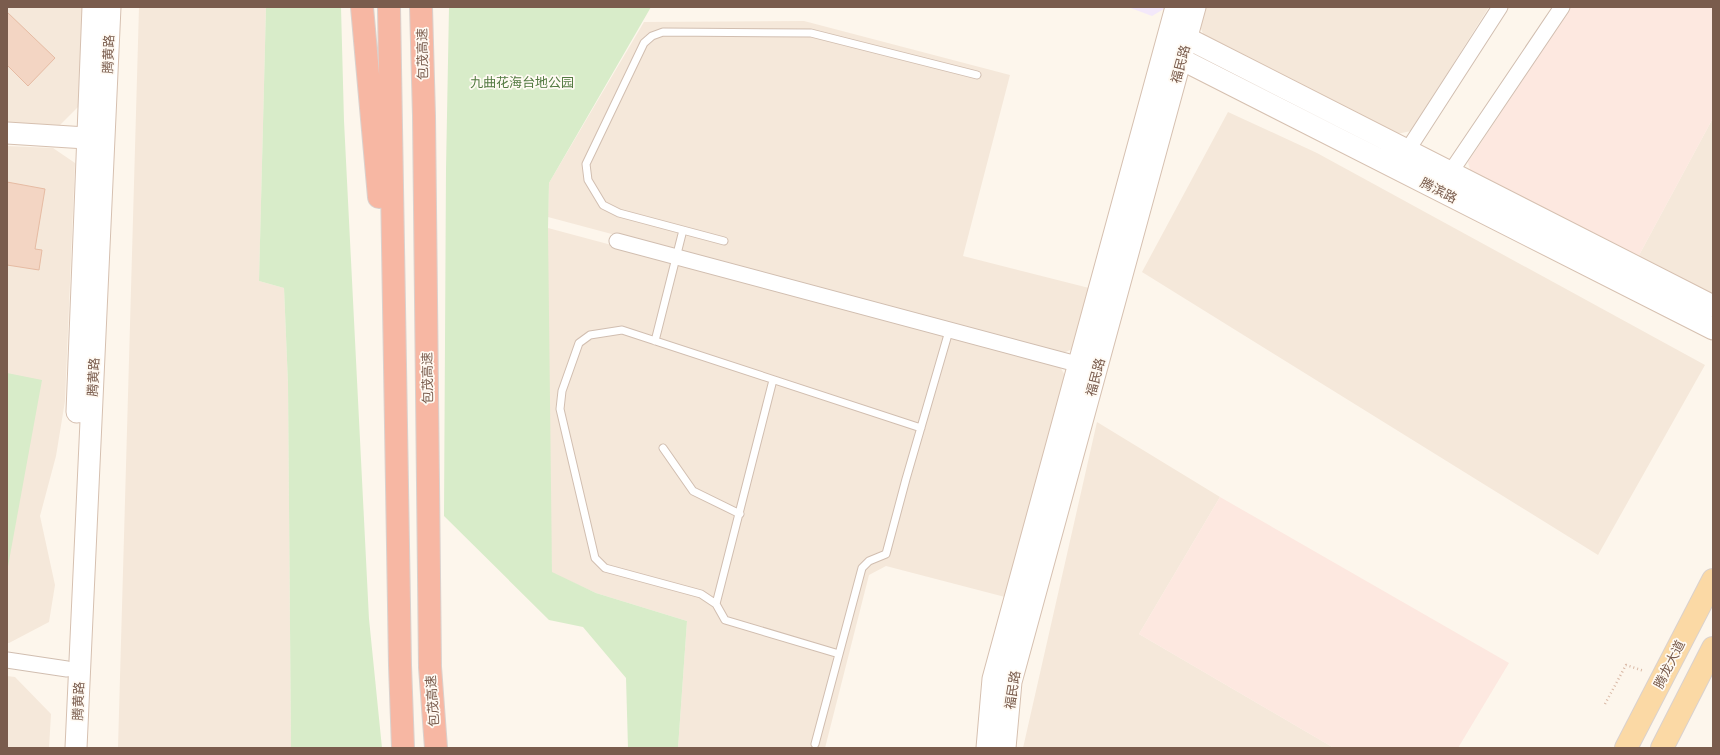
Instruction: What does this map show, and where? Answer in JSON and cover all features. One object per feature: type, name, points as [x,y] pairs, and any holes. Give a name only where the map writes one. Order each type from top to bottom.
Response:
[{"type":"highway","points":[[362,7],[370,105],[395,352]]},
{"type":"highway","points":[[389,7],[400,665],[404,748]]},
{"type":"highway","name":"包茂高速","points":[[421,7],[424,116],[430,667],[436,748]]},
{"type":"highway","points":[[424,116],[429,7]]},
{"type":"main road","name":"腾黄路","points":[[76,748],[96,138],[94,7]]},
{"type":"main road","name":"腾黄路","points":[[63,748],[66,669],[96,138],[110,7]]},
{"type":"main road","name":"福民路","points":[[1176,7],[1178,34]]},
{"type":"main road","name":"福民路","points":[[987,748],[994,679],[1088,367],[1178,34],[1195,7]]},
{"type":"main road","name":"腾滨路","points":[[1178,34],[1713,306]]},
{"type":"main road","name":"腾滨路","points":[[1173,54],[1713,330]]},
{"type":"main road","points":[[7,133],[96,138]]},
{"type":"main road","name":"福民路","points":[[1005,748],[1012,682],[1088,367]]},
{"type":"main road","name":"腾龙大道","points":[[1626,748],[1713,580]]},
{"type":"main road","points":[[1662,748],[1713,648]]},
{"type":"street","points":[[1407,151],[1500,7]]},
{"type":"street","points":[[1450,173],[1562,7]]},
{"type":"street","points":[[616,241],[677,256],[949,331],[1088,367]]},
{"type":"street","points":[[7,660],[66,669]]},
{"type":"lane","points":[[724,241],[614,210],[603,205],[588,180],[586,164],[644,43],[652,36],[663,32],[811,33],[977,75]]},
{"type":"lane","points":[[655,341],[683,230]]},
{"type":"lane","points":[[839,654],[725,620],[716,604],[701,594],[605,568],[595,558],[560,409],[562,391],[579,343],[590,335],[622,330],[921,428]]},
{"type":"lane","points":[[815,744],[862,568],[869,561],[886,554],[949,331]]},
{"type":"lane","points":[[716,604],[773,380]]},
{"type":"lane","points":[[663,448],[693,491],[740,514]]},
{"type":"path","points":[[1605,704],[1626,665],[1644,671]]},
{"type":"shaded area","points":[[7,7],[86,7],[82,103],[60,125],[7,123]]},
{"type":"shaded area","points":[[139,7],[266,7],[259,281],[284,288],[288,384],[291,748],[118,748]]},
{"type":"shaded area","points":[[1128,7],[1167,7],[1152,16]]},
{"type":"shaded area","points":[[1201,7],[1489,7],[1411,131],[1392,135],[1206,40],[1197,20]]},
{"type":"shaded area","points":[[1571,7],[1713,7],[1713,118],[1637,259],[1472,177],[1468,162]]},
{"type":"shaded area","points":[[804,21],[1010,75],[963,256],[1093,289],[1077,347],[1061,354],[548,217],[549,183],[644,22]]},
{"type":"shaded area","points":[[1228,112],[1317,153],[1705,365],[1598,555],[1142,272]]},
{"type":"shaded area","points":[[1713,118],[1713,297],[1637,259]]},
{"type":"shaded area","points":[[7,146],[53,148],[75,163],[65,401],[56,456],[40,516],[55,585],[49,622],[9,643],[7,643]]},
{"type":"shaded area","points":[[548,228],[1059,365],[1067,379],[1005,597],[886,566],[869,575],[825,748],[678,748],[687,621],[596,593],[552,573],[547,429]]},
{"type":"shaded area","points":[[1097,422],[1220,497],[1139,634],[1334,748],[1023,748]]},
{"type":"shaded area","points":[[1220,497],[1509,663],[1458,748],[1334,748],[1139,634]]},
{"type":"shaded area","points":[[7,676],[15,677],[51,714],[49,748],[7,748]]},
{"type":"green space","points":[[266,7],[341,7],[344,121],[369,619],[382,748],[291,748],[288,384],[284,288],[259,281]]},
{"type":"green space","name":"九曲花海台地公园","points":[[449,7],[651,7],[549,183],[548,228],[552,572],[596,593],[687,621],[678,748],[628,748],[626,678],[583,627],[549,620],[444,516],[446,169]]},
{"type":"green space","points":[[7,373],[42,380],[7,572]]},
{"type":"building","points":[[7,12],[55,58],[28,86],[7,65]]},
{"type":"building","points":[[7,182],[45,189],[35,249],[42,250],[39,270],[7,265]]}]
